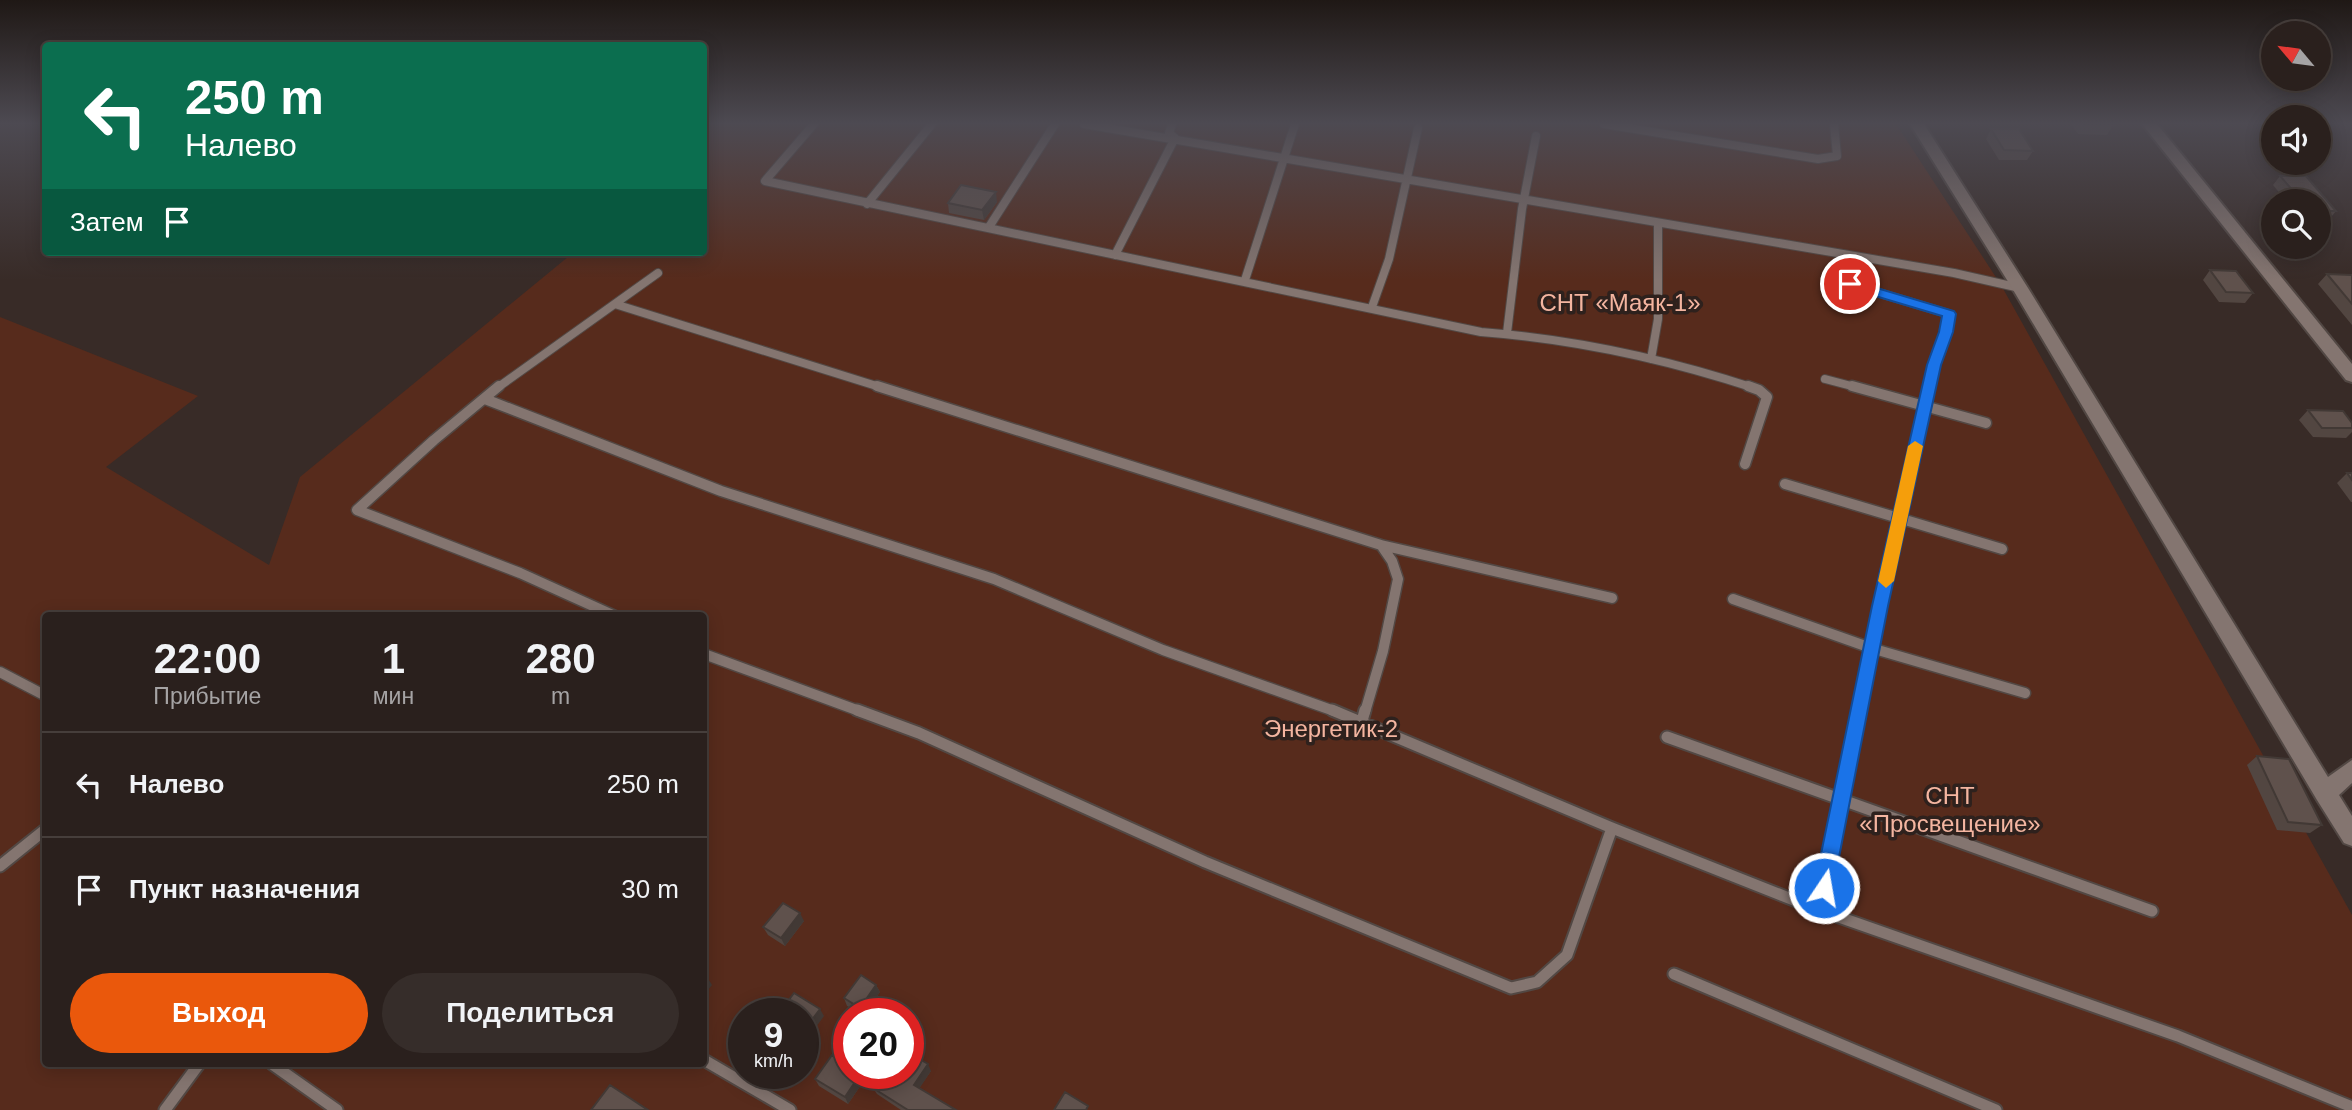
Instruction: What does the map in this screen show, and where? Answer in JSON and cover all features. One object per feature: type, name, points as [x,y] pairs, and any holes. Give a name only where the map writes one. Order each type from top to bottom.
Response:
[{"type":"street","points":[[1950,176],[2352,836]]},
{"type":"street","points":[[2190,176],[2352,376]]},
{"type":"street","points":[[2325,793],[2352,770]]},
{"type":"lane","points":[[769,176],[765,181],[1245,280],[1481,332],[1507,333],[1651,359],[1759,390],[1767,397],[1745,464]]},
{"type":"lane","points":[[867,204],[890,176]]},
{"type":"lane","points":[[989,227],[1022,176]]},
{"type":"lane","points":[[1115,254],[1155,176]]},
{"type":"lane","points":[[1245,280],[1279,176]]},
{"type":"lane","points":[[1388,176],[1954,273],[2020,288]]},
{"type":"lane","points":[[1372,307],[1389,259],[1408,176]]},
{"type":"lane","points":[[1507,333],[1526,176]]},
{"type":"lane","points":[[1651,359],[1658,318],[1658,223]]},
{"type":"lane","points":[[606,612],[520,573],[357,510],[485,398],[618,305],[658,273]]},
{"type":"lane","points":[[1819,910],[1899,518],[1924,406],[1949,314],[1850,284]]},
{"type":"lane","points":[[618,305],[1381,545],[1612,598]]},
{"type":"lane","points":[[1825,379],[1986,423]]},
{"type":"lane","points":[[485,398],[721,491],[994,579],[1163,650],[1362,721],[1612,828],[1819,910],[2178,1036],[2349,1108]]},
{"type":"lane","points":[[1785,484],[2001,549]]},
{"type":"lane","points":[[1362,721],[1383,651],[1398,579],[1392,561],[1381,545]]},
{"type":"lane","points":[[1732,598],[1871,648],[2025,692]]},
{"type":"lane","points":[[707,655],[919,733],[1205,862],[1511,988],[1537,982],[1567,955],[1612,828]]},
{"type":"lane","points":[[0,672],[42,694]]},
{"type":"lane","points":[[1667,737],[2152,911]]},
{"type":"lane","points":[[0,866],[42,832]]},
{"type":"lane","points":[[1674,974],[1996,1110]]},
{"type":"lane","points":[[707,1062],[790,1110]]},
{"type":"lane","points":[[165,1110],[197,1067]]},
{"type":"lane","points":[[276,1067],[337,1110]]},
{"type":"green space","points":[[707,176],[1930,176],[2001,285],[2352,915],[2352,1110],[0,1110],[0,317],[198,396],[106,467],[269,565],[300,477],[569,256],[707,256]]},
{"type":"building","points":[[2280,176],[2306,176],[2317,189],[2291,189]]},
{"type":"building","points":[[961,185],[996,192],[982,210],[948,203]]},
{"type":"building","points":[[2210,270],[2236,271],[2253,293],[2226,292]]},
{"type":"building","points":[[2327,274],[2352,275],[2352,304]]},
{"type":"building","points":[[2308,410],[2343,411],[2352,423],[2352,428],[2322,428]]},
{"type":"building","points":[[2257,756],[2289,759],[2322,825],[2288,822]]},
{"type":"building","points":[[783,903],[800,913],[781,938],[763,927]]},
{"type":"building","points":[[861,975],[876,985],[867,998],[844,998]]},
{"type":"building","points":[[833,1056],[833,1089],[850,1089],[845,1097],[819,1081],[819,1073]]},
{"type":"building","points":[[610,1085],[648,1110],[591,1110]]},
{"type":"building","points":[[875,1089],[921,1089],[956,1110],[908,1110]]},
{"type":"building","points":[[1065,1092],[1088,1106],[1086,1110],[1054,1110]]},
{"type":"slow traffic","points":[[1886,581],[1915,446]]},
{"type":"route","points":[[1824,888],[1880,606],[1934,365],[1946,332],[1949,314],[1850,284]]},
{"type":"park label","name":"СНТ «Маяк-1»","points":[[1620,302]]},
{"type":"park label","name":"Энергетик-2","points":[[1331,728]]},
{"type":"park label","name":"СНТ «Просвещение»","points":[[1950,809]]}]
